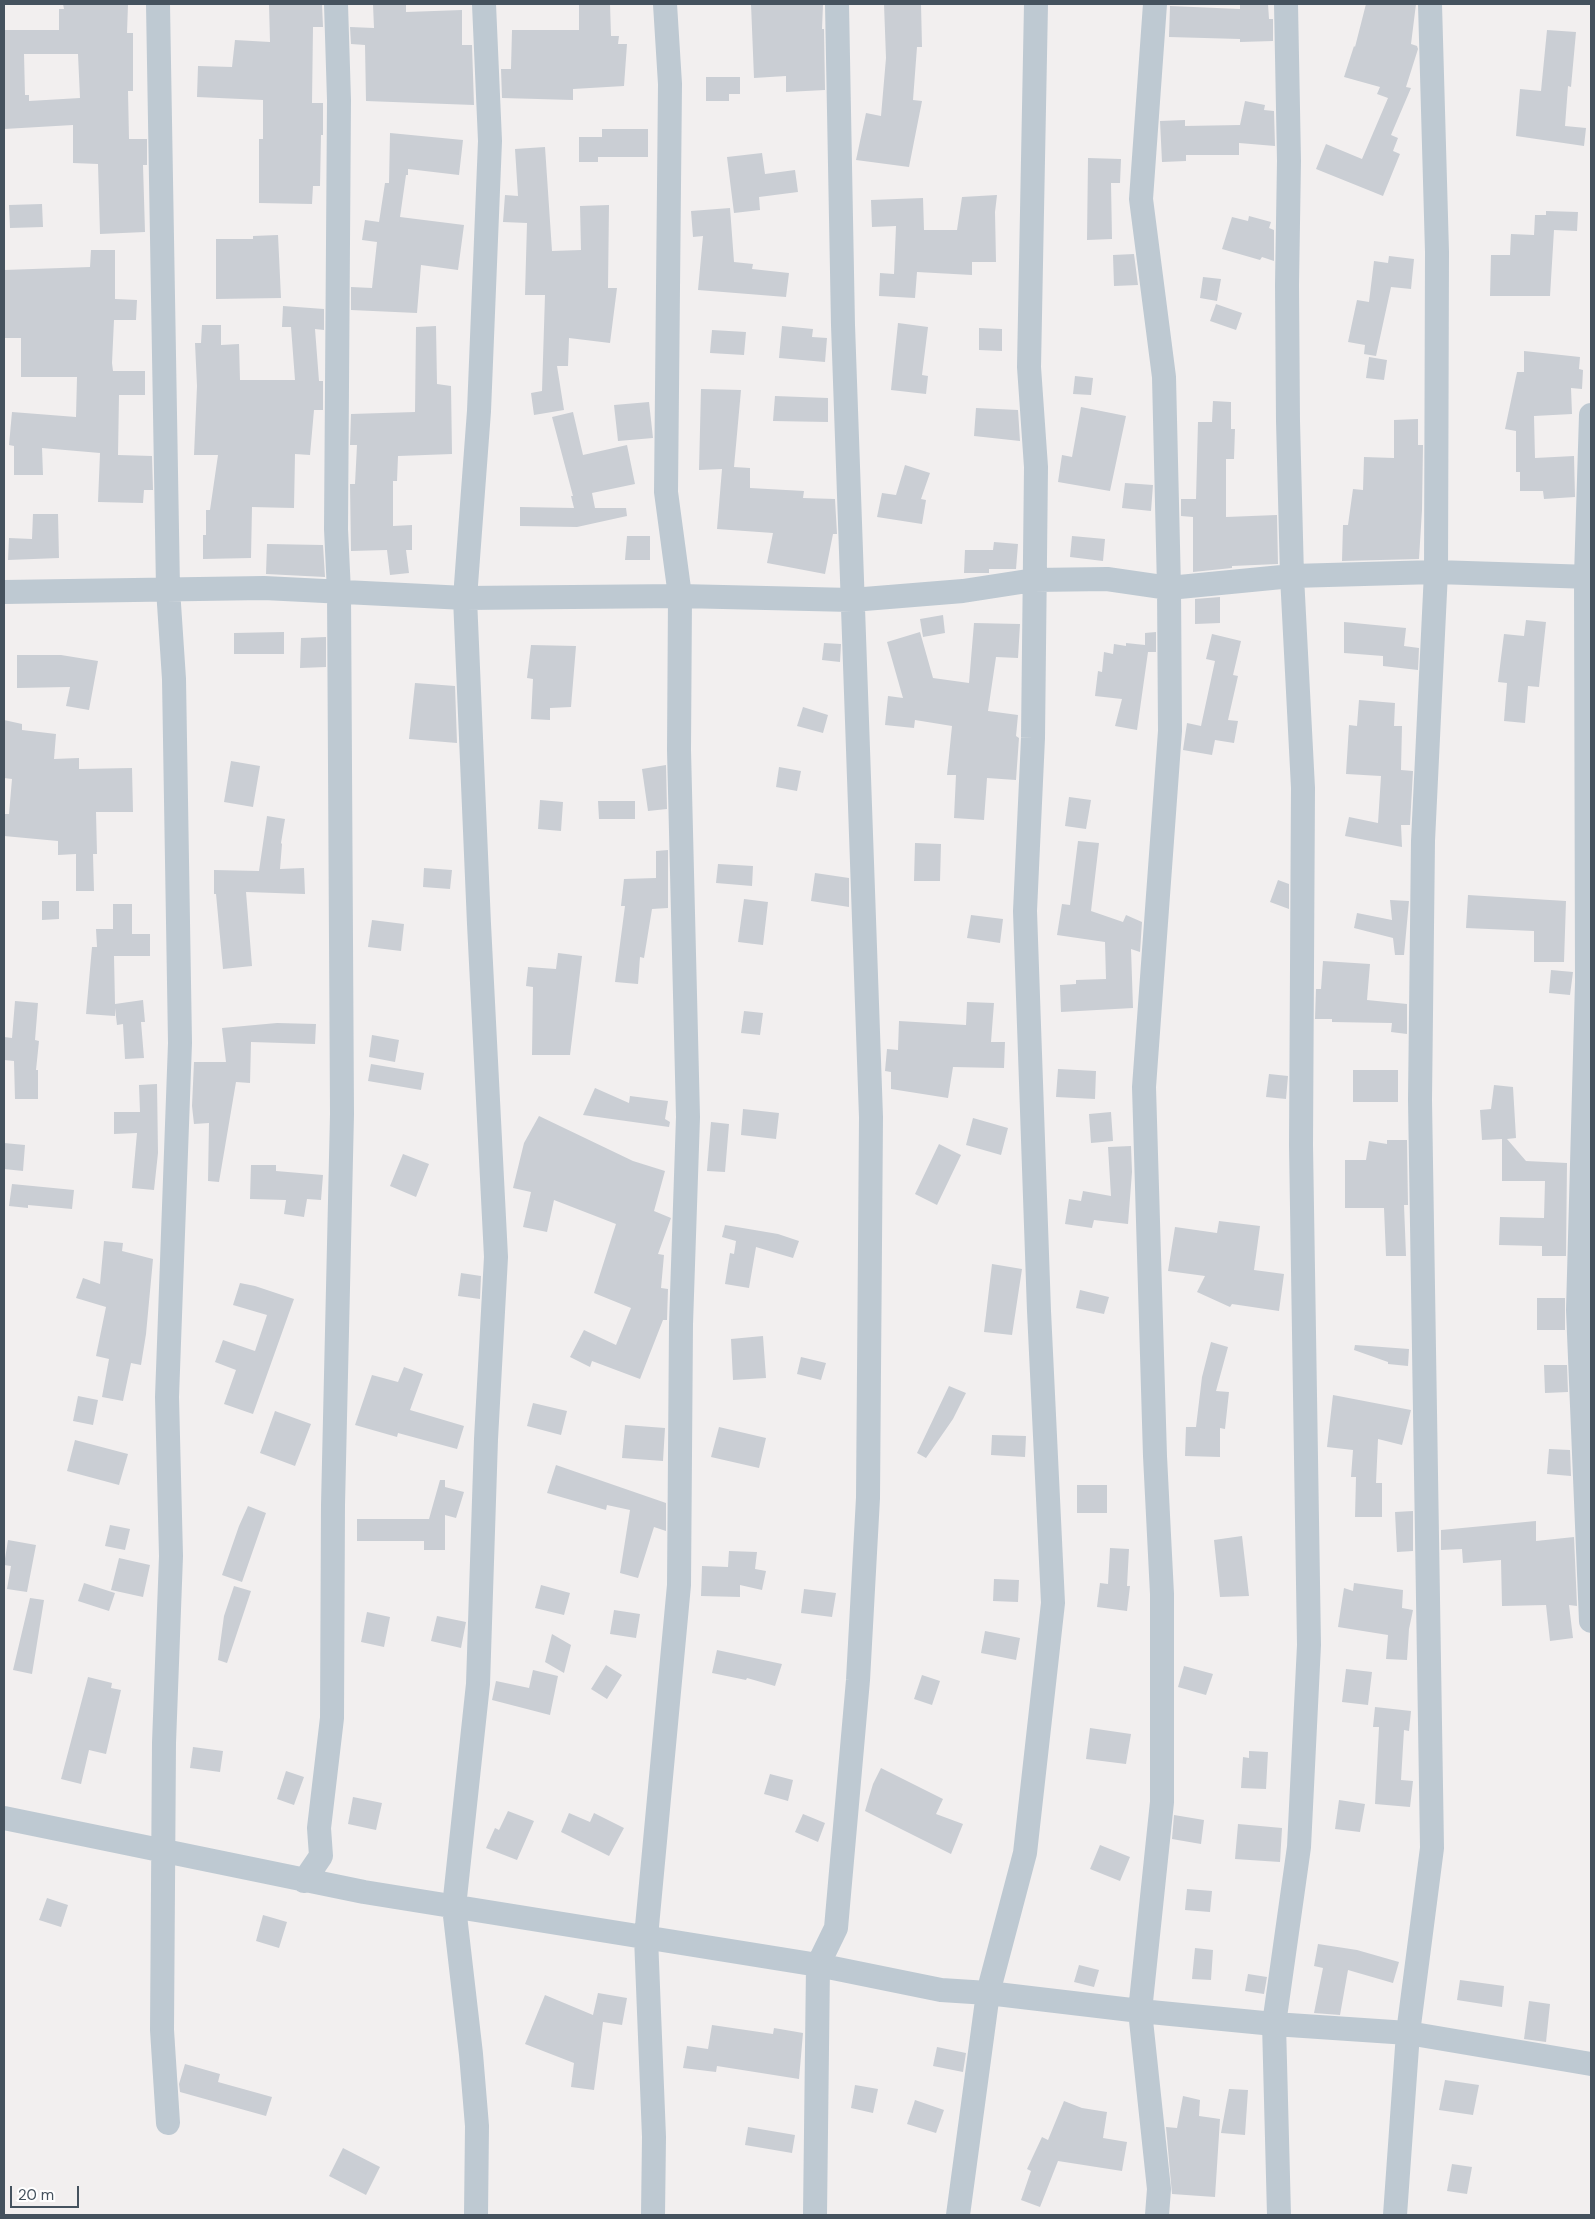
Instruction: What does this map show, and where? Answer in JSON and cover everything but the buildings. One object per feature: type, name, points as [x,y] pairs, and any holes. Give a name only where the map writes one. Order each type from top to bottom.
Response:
[{"type":"street","points":[[158,4],[168,589],[174,679],[180,1043],[167,1397],[170,1556],[162,1851],[162,2030],[168,2123]]},
{"type":"street","points":[[304,1881],[320,1856],[319,1828],[332,1718],[333,1495],[342,1114],[339,592],[336,529],[339,100],[336,4]]},
{"type":"street","points":[[476,2215],[477,2126],[471,2054],[454,1907],[478,1684],[486,1439],[496,1257],[465,598],[479,411],[490,142],[484,4]]},
{"type":"street","points":[[653,2215],[654,2137],[646,1938],[679,1585],[681,1324],[688,1117],[678,750],[680,596],[666,492],[670,84],[665,4]]},
{"type":"street","points":[[815,2215],[818,1965],[836,1928],[858,1680],[868,1498],[871,1117],[862,808],[852,600],[843,325],[837,4]]},
{"type":"street","points":[[958,2215],[988,1993],[1025,1853],[1053,1603],[1039,1311],[1025,911],[1033,738],[1036,467],[1029,367],[1036,4]]},
{"type":"street","points":[[1155,4],[1141,199],[1164,377],[1170,731],[1144,1087],[1154,1446],[1162,1594],[1162,1802],[1140,2011],[1159,2189],[1157,2215]]},
{"type":"street","points":[[1279,2215],[1274,2024],[1299,1847],[1308,1645],[1300,1145],[1303,788],[1292,576],[1287,304],[1289,161],[1286,4]]},
{"type":"street","points":[[1395,2215],[1408,2033],[1432,1848],[1420,1100],[1423,841],[1436,572],[1437,252],[1430,4]]},
{"type":"street","points":[[1591,415],[1587,982],[1578,1310],[1591,1621]]},
{"type":"street","points":[[4,592],[264,588],[465,598],[680,596],[852,600],[963,591],[1034,580],[1107,579],[1169,588],[1292,576],[1436,572],[1589,576]]},
{"type":"street","points":[[4,1818],[304,1881],[818,1965],[941,1990],[988,1993],[1140,2011],[1274,2024],[1408,2033],[1591,2064]]}]
